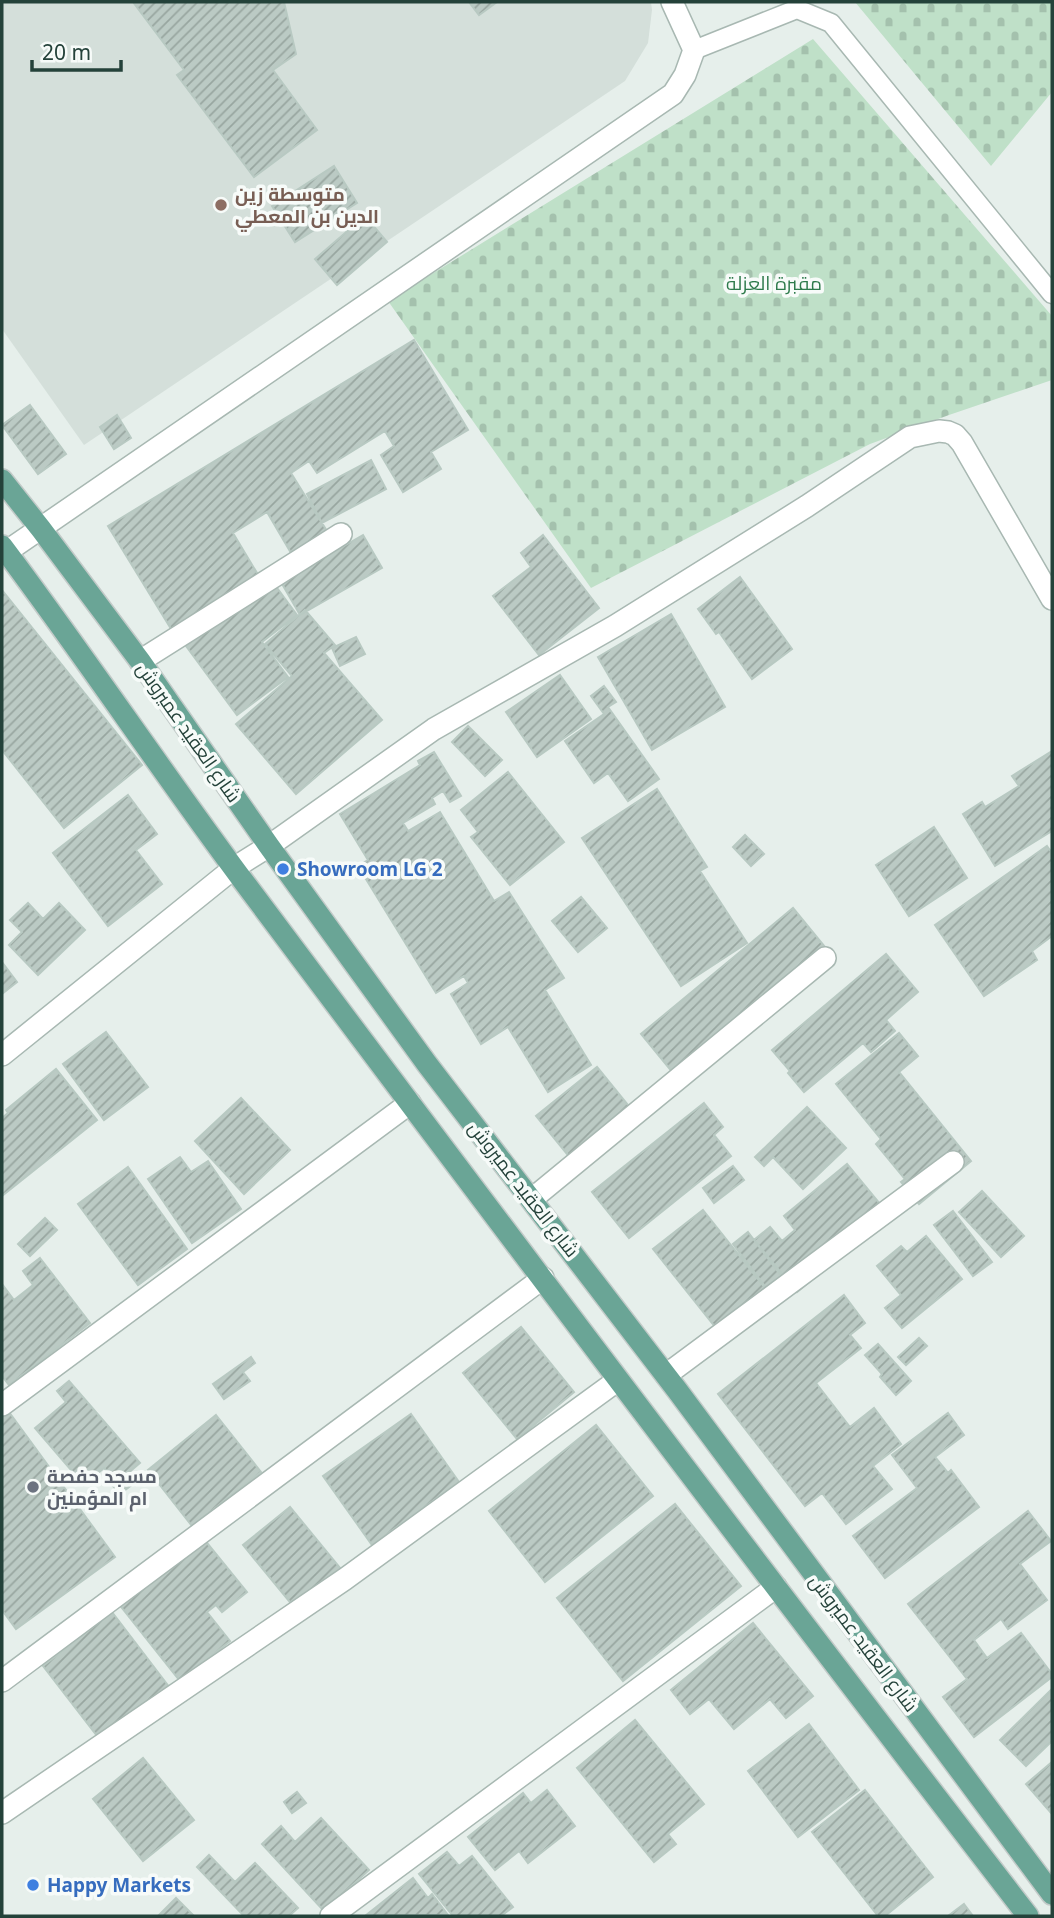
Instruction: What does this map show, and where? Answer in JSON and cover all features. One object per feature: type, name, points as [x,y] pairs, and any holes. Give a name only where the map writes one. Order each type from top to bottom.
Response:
[{"type":"main road","name":"شارع العقيد عميروش","points":[[2,480],[140,662],[427,1064],[666,1375],[1052,1894]]},
{"type":"main road","name":"شارع العقيد عميروش","points":[[4,549],[234,868],[410,1103],[1028,1916]]},
{"type":"street","points":[[4,549],[41,529],[673,94],[685,75],[694,50],[672,2]]},
{"type":"street","points":[[2,1055],[234,868],[434,729],[615,626],[807,506],[910,437],[939,430],[955,435],[1052,599]]},
{"type":"street","points":[[140,662],[341,534]]},
{"type":"street","points":[[532,1199],[825,958]]},
{"type":"street","points":[[2,1405],[410,1103]]},
{"type":"street","points":[[666,1375],[953,1162]]},
{"type":"street","points":[[2,1681],[543,1278]]},
{"type":"street","points":[[2,1813],[345,1579],[618,1380]]},
{"type":"street","points":[[331,1916],[776,1587]]},
{"type":"lane","points":[[694,50],[797,9],[831,23],[1052,295]]},
{"type":"shaded area","name":"متوسطة زين الدين بن المعطي","points":[[2,2],[651,2],[652,10],[648,43],[625,81],[84,445],[2,329]]},
{"type":"green space","points":[[855,2],[1052,2],[1052,92],[991,166]]},
{"type":"green space","name":"مقبرة العزلة","points":[[813,39],[1052,316],[1052,380],[870,444],[591,588],[388,301]]},
{"type":"building","points":[[133,2],[284,2],[296,54],[273,70],[317,130],[254,177],[177,75],[184,70]]},
{"type":"building","points":[[469,2],[497,2],[479,15]]},
{"type":"building","points":[[334,166],[357,203],[295,242],[272,206]]},
{"type":"building","points":[[365,216],[387,242],[337,285],[315,259]]},
{"type":"building","points":[[414,340],[468,430],[431,452],[441,469],[403,492],[381,455],[394,446],[385,431],[317,473],[309,461],[291,473],[330,536],[294,558],[267,512],[233,533],[260,578],[173,632],[108,526]]},
{"type":"building","points":[[30,405],[66,454],[38,474],[2,425]]},
{"type":"building","points":[[117,415],[131,438],[114,449],[100,427]]},
{"type":"building","points":[[371,460],[386,489],[322,523],[307,494]]},
{"type":"building","points":[[363,535],[382,568],[300,615],[281,582]]},
{"type":"building","points":[[543,535],[599,608],[539,655],[493,596],[531,567],[521,553]]},
{"type":"building","points":[[740,577],[792,649],[752,679],[719,632],[716,634],[698,609]]},
{"type":"building","points":[[272,581],[297,615],[262,642],[288,677],[237,715],[186,646]]},
{"type":"building","points":[[2,590],[142,765],[64,828],[2,750]]},
{"type":"building","points":[[305,610],[335,645],[324,653],[382,720],[296,794],[236,724],[292,676],[265,644]]},
{"type":"building","points":[[671,614],[725,707],[652,750],[598,657]]},
{"type":"building","points":[[356,637],[365,654],[340,666],[332,648]]},
{"type":"building","points":[[560,675],[591,719],[537,757],[506,712]]},
{"type":"building","points":[[604,686],[616,702],[608,707],[659,779],[628,801],[608,773],[594,783],[565,741],[604,714],[591,696]]},
{"type":"building","points":[[468,726],[502,760],[485,776],[452,742]]},
{"type":"building","points":[[1052,751],[1052,831],[995,866],[963,814],[982,802],[985,807],[1019,786],[1012,776]]},
{"type":"building","points":[[434,752],[461,796],[450,802],[443,791],[432,798],[435,804],[403,823],[408,831],[440,812],[494,901],[509,892],[564,978],[545,990],[591,1065],[548,1092],[508,1027],[481,1044],[451,994],[468,983],[464,976],[436,993],[358,866],[368,860],[340,814],[420,765],[418,761]]},
{"type":"building","points":[[508,772],[564,842],[510,885],[471,837],[478,832],[461,810]]},
{"type":"building","points":[[657,789],[707,867],[700,871],[747,943],[681,986],[582,838]]},
{"type":"building","points":[[128,795],[157,834],[136,850],[162,884],[108,926],[53,853]]},
{"type":"building","points":[[934,827],[967,878],[909,916],[876,865]]},
{"type":"building","points":[[745,835],[764,854],[751,866],[733,847]]},
{"type":"building","points":[[1047,846],[1052,853],[1052,936],[1032,951],[1037,960],[984,996],[935,925]]},
{"type":"building","points":[[581,897],[607,928],[578,952],[552,921]]},
{"type":"building","points":[[28,903],[43,919],[59,903],[85,930],[38,975],[9,945],[22,932],[10,920]]},
{"type":"building","points":[[793,908],[830,953],[678,1079],[641,1034]]},
{"type":"building","points":[[886,954],[918,992],[886,1020],[895,1031],[871,1052],[863,1043],[804,1092],[772,1050]]},
{"type":"building","points":[[2,962],[17,982],[2,994]]},
{"type":"building","points":[[106,1032],[148,1087],[104,1120],[63,1064]]},
{"type":"building","points":[[899,1033],[918,1056],[899,1072],[971,1161],[919,1204],[901,1182],[905,1179],[876,1144],[881,1139],[836,1084]]},
{"type":"building","points":[[597,1067],[637,1116],[576,1165],[536,1116]]},
{"type":"building","points":[[56,1069],[97,1120],[2,1196],[2,1118],[8,1113],[6,1110]]},
{"type":"building","points":[[241,1098],[290,1150],[244,1194],[195,1141]]},
{"type":"building","points":[[704,1103],[723,1127],[714,1135],[731,1156],[629,1238],[592,1192]]},
{"type":"building","points":[[807,1107],[846,1148],[803,1189],[773,1157],[764,1166],[755,1157]]},
{"type":"building","points":[[180,1157],[191,1172],[208,1161],[241,1209],[192,1243],[148,1179]]},
{"type":"building","points":[[847,1164],[890,1216],[797,1292],[754,1240],[770,1227],[782,1241],[795,1230],[784,1216]]},
{"type":"building","points":[[733,1166],[744,1180],[714,1203],[703,1188]]},
{"type":"building","points":[[128,1167],[187,1249],[138,1285],[78,1204]]},
{"type":"building","points":[[982,1191],[1024,1236],[1001,1257],[959,1212]]},
{"type":"building","points":[[703,1210],[769,1293],[720,1333],[653,1249]]},
{"type":"building","points":[[953,1211],[992,1262],[973,1276],[934,1225]]},
{"type":"building","points":[[45,1218],[57,1230],[30,1256],[18,1244]]},
{"type":"building","points":[[748,1232],[785,1281],[770,1293],[733,1244]]},
{"type":"building","points":[[926,1236],[962,1279],[902,1328],[885,1308],[901,1295],[877,1266],[901,1246],[907,1252]]},
{"type":"building","points":[[40,1258],[90,1323],[9,1385],[2,1376],[2,1284],[14,1300],[33,1285],[23,1271]]},
{"type":"building","points":[[844,1295],[865,1323],[850,1335],[861,1348],[816,1383],[850,1427],[874,1408],[901,1444],[873,1466],[892,1489],[846,1524],[822,1493],[805,1506],[718,1394]]},
{"type":"building","points":[[521,1327],[574,1392],[517,1439],[463,1373]]},
{"type":"building","points":[[919,1338],[927,1346],[906,1365],[898,1357]]},
{"type":"building","points":[[878,1344],[911,1381],[896,1395],[865,1355]]},
{"type":"building","points":[[251,1357],[255,1363],[243,1372],[250,1381],[224,1399],[213,1384]]},
{"type":"building","points":[[69,1381],[140,1463],[126,1475],[133,1484],[120,1494],[112,1485],[117,1482],[104,1468],[84,1485],[35,1428],[66,1402],[57,1391]]},
{"type":"building","name":"مسجد حفصة ام المؤمنين","points":[[9,1412],[115,1557],[16,1629],[2,1610],[2,1417]]},
{"type":"building","points":[[948,1413],[964,1435],[935,1457],[948,1473],[951,1470],[979,1507],[885,1578],[853,1536],[917,1488],[892,1455]]},
{"type":"building","points":[[411,1414],[459,1482],[372,1545],[323,1476]]},
{"type":"building","points":[[216,1415],[261,1472],[192,1526],[148,1470]]},
{"type":"building","points":[[596,1425],[653,1496],[545,1582],[489,1511]]},
{"type":"building","points":[[675,1504],[741,1586],[623,1681],[557,1598]]},
{"type":"building","points":[[290,1507],[341,1569],[294,1607],[243,1545]]},
{"type":"building","points":[[1028,1511],[1051,1541],[1020,1564],[1047,1600],[1008,1629],[1001,1619],[974,1640],[987,1658],[1021,1633],[1052,1677],[974,1737],[943,1697],[967,1679],[908,1604]]},
{"type":"building","points":[[203,1538],[247,1592],[222,1612],[216,1605],[207,1612],[230,1641],[180,1681],[118,1603]]},
{"type":"building","points":[[112,1612],[170,1688],[101,1741],[43,1666]]},
{"type":"building","points":[[753,1623],[813,1696],[786,1718],[770,1699],[734,1729],[709,1699],[690,1714],[671,1690]]},
{"type":"building","points":[[1052,1689],[1052,1741],[1026,1766],[1000,1740]]},
{"type":"building","points":[[635,1720],[704,1804],[668,1834],[676,1844],[654,1862],[577,1768]]},
{"type":"building","points":[[809,1724],[859,1790],[798,1837],[748,1771]]},
{"type":"building","points":[[143,1758],[194,1820],[143,1861],[93,1799]]},
{"type":"building","points":[[1052,1762],[1052,1814],[1026,1784]]},
{"type":"building","points":[[547,1790],[575,1826],[528,1863],[519,1851],[495,1870],[468,1837],[523,1793],[531,1803]]},
{"type":"building","points":[[865,1790],[933,1877],[885,1916],[878,1916],[812,1832]]},
{"type":"building","points":[[297,1792],[306,1803],[292,1813],[284,1802]]},
{"type":"building","points":[[321,1818],[369,1870],[324,1911],[262,1844],[281,1826],[295,1842]]},
{"type":"building","points":[[447,1852],[459,1866],[472,1856],[513,1907],[501,1916],[453,1916],[419,1874]]},
{"type":"building","points":[[209,1855],[235,1882],[255,1863],[298,1908],[289,1916],[244,1916],[197,1867]]},
{"type":"building","points":[[413,1878],[428,1898],[432,1894],[448,1915],[365,1916]]},
{"type":"building","points":[[176,1898],[194,1916],[158,1916]]},
{"type":"building","points":[[964,1904],[973,1916],[948,1916]]},
{"type":"place","name":"متوسطة زين الدين بن المعطي","points":[[221,205]]},
{"type":"place","name":"Showroom LG 2","points":[[283,869]]},
{"type":"place","name":"مسجد حفصة ام المؤمنين","points":[[33,1487]]},
{"type":"place","name":"Happy Markets","points":[[33,1885]]}]
